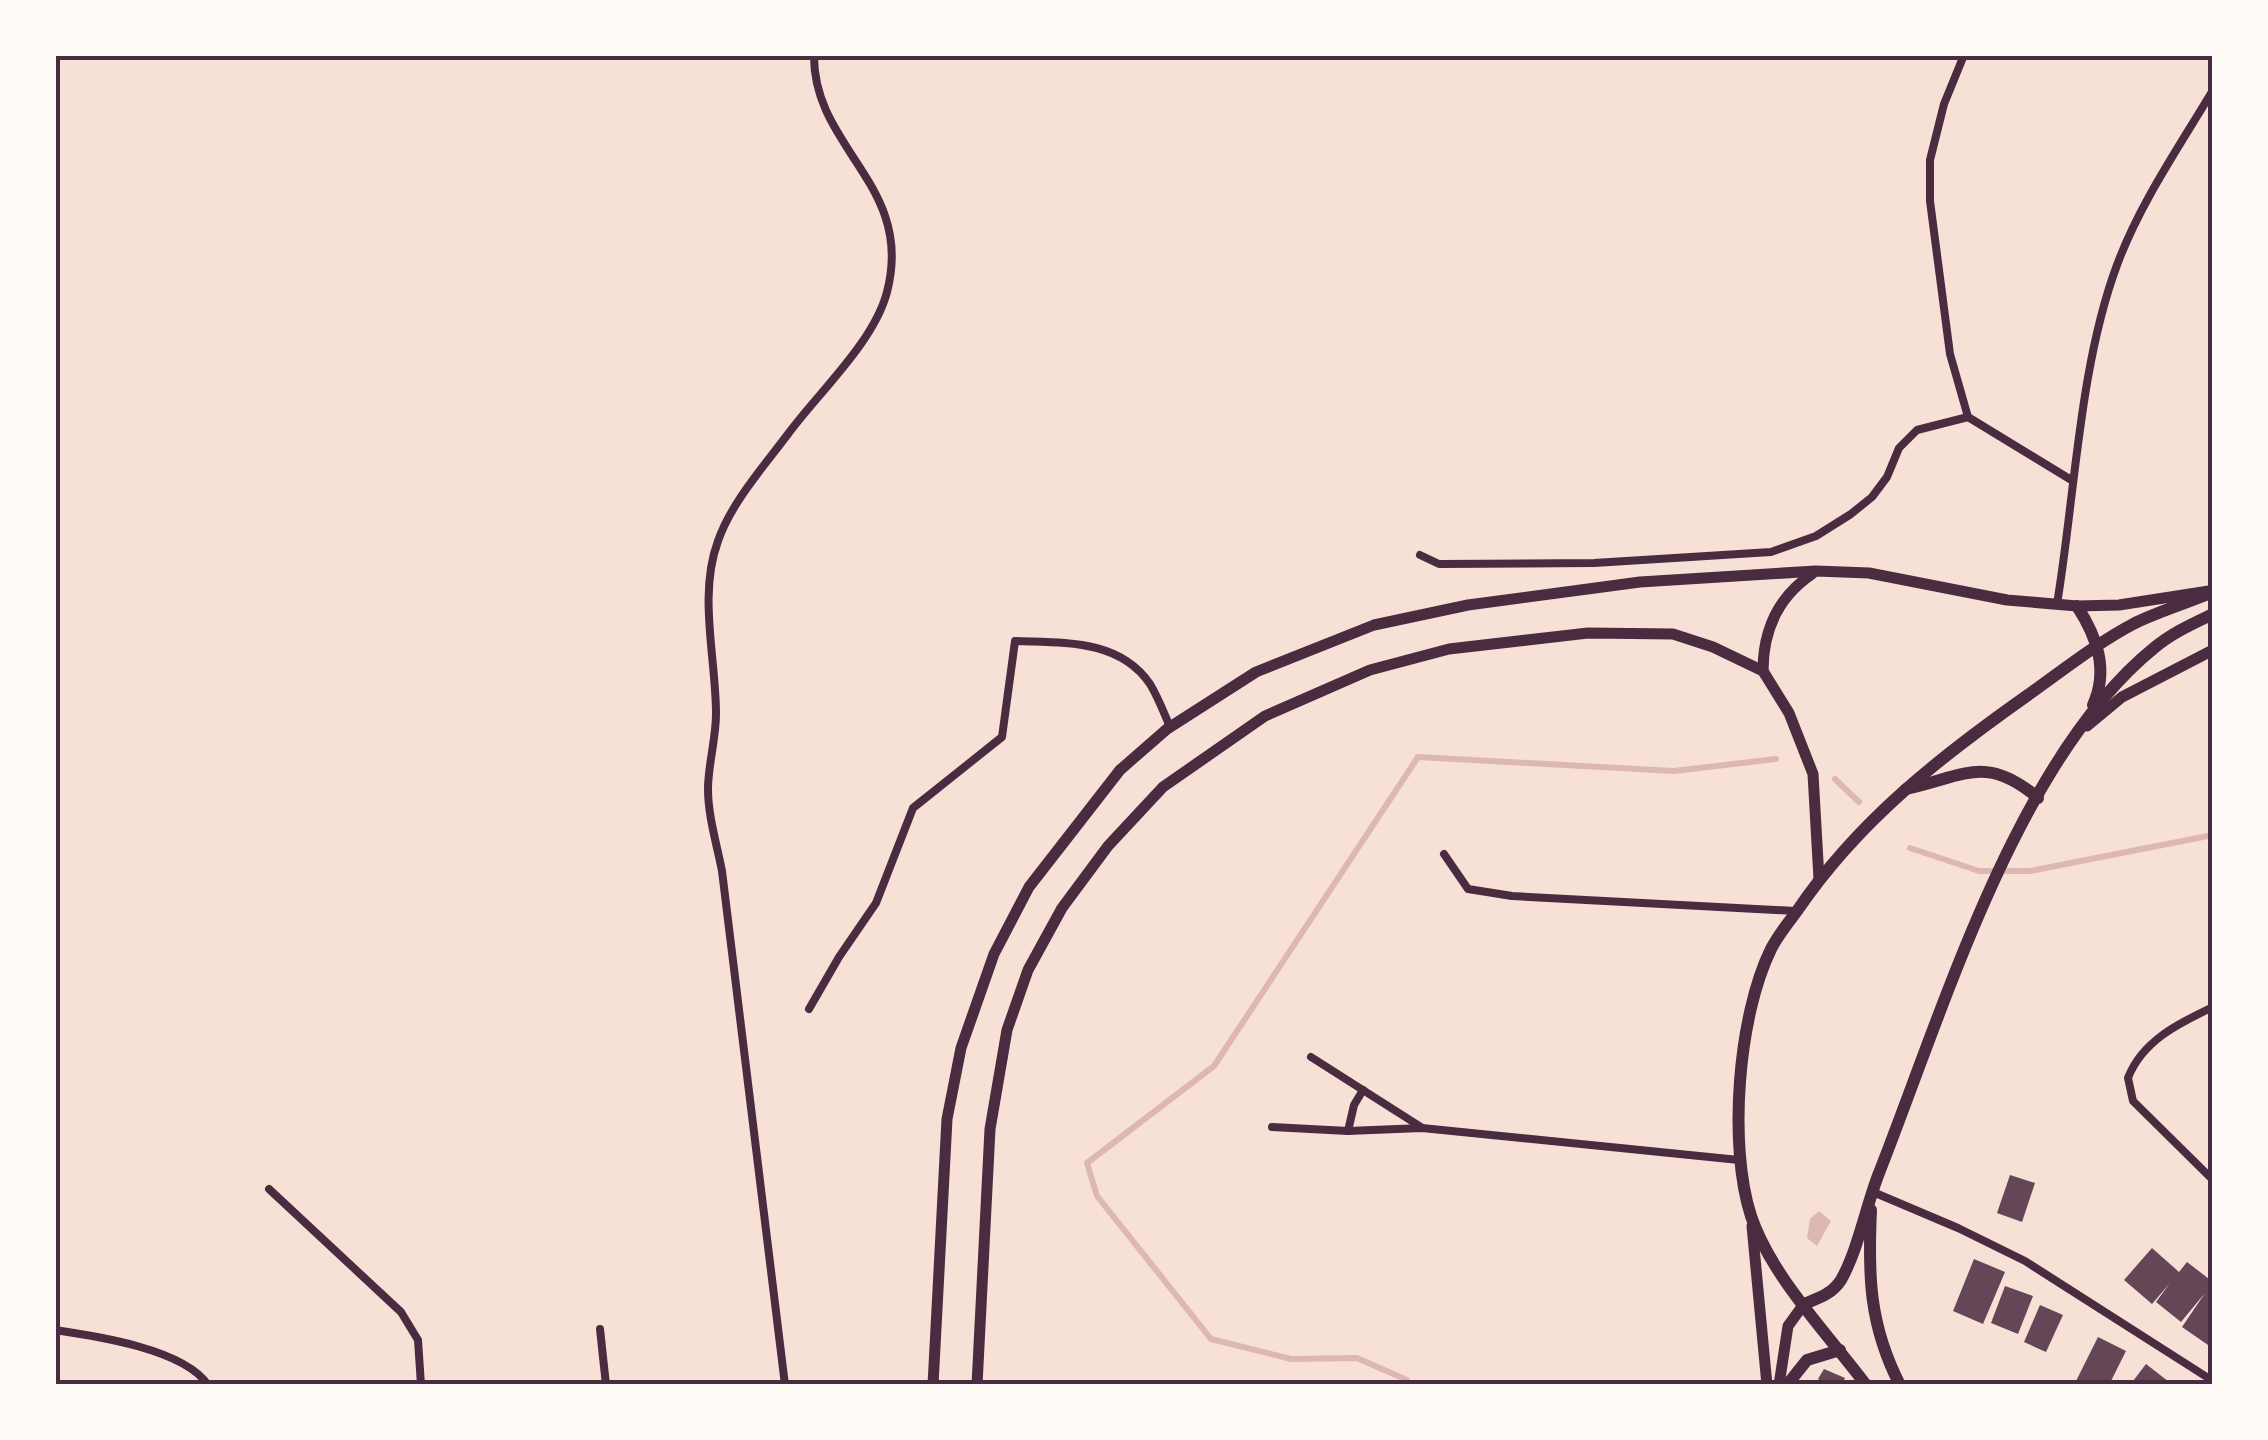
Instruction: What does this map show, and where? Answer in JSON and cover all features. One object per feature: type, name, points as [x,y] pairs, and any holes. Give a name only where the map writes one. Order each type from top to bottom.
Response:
[{"type":"main road","points":[[1763,671],[1765,642],[1775,613],[1792,589],[1816,571]]},
{"type":"main road","points":[[934,1385],[947,1119],[961,1048],[994,954],[1028,887],[1120,770],[1170,727],[1256,672],[1374,625],[1468,605],[1640,582],[1816,571],[1869,573],[2007,600],[2077,606],[2119,605],[2213,592]]},
{"type":"main road","points":[[1767,1385],[1751,1217],[1739,1160],[1742,1061],[1752,1003],[1772,948],[1819,879],[1902,790],[1954,747],[2096,646],[2137,622],[2213,592]]},
{"type":"main road","points":[[2077,606],[2089,625],[2103,666],[2099,692],[2086,721]]},
{"type":"main road","points":[[1779,1385],[1788,1326],[1804,1304],[1829,1293],[1842,1277],[1988,894],[2038,798],[2086,721],[2130,670],[2175,632],[2213,614]]},
{"type":"main road","points":[[977,1385],[990,1129],[1007,1030],[1028,970],[1062,908],[1108,846],[1163,786],[1266,716],[1370,670],[1448,649],[1588,632],[1673,634],[1713,647],[1763,671],[1789,713],[1812,774],[1819,879]]},
{"type":"main road","points":[[2076,736],[2122,697],[2213,650]]},
{"type":"main road","points":[[1902,790],[1972,771],[1990,770],[2022,784],[2038,798]]},
{"type":"main road","points":[[1872,1192],[1868,1277],[1875,1322],[1900,1385]]},
{"type":"main road","points":[[1751,1217],[1770,1258],[1866,1385]]},
{"type":"main road","points":[[1787,1385],[1807,1360],[1840,1350]]},
{"type":"street","points":[[784,1385],[722,871],[708,788],[716,715],[710,609],[712,568],[726,522],[789,432],[875,323],[888,291],[892,255],[881,199],[820,104],[814,81],[814,55]]},
{"type":"street","points":[[1964,55],[1944,104],[1930,160],[1930,201],[1950,354],[1968,416],[2073,480]]},
{"type":"street","points":[[2057,604],[2073,480],[2104,308],[2117,264],[2144,205],[2213,90]]},
{"type":"street","points":[[1420,554],[1440,564],[1459,564],[1594,562],[1771,552],[1816,536],[1852,514],[1872,497],[1887,477],[1899,448],[1916,430],[1968,416]]},
{"type":"street","points":[[809,1009],[838,957],[876,903],[913,808],[1002,737],[1016,641],[1082,644],[1125,657],[1150,684],[1170,727]]},
{"type":"street","points":[[1444,854],[1468,889],[1497,894],[1796,911]]},
{"type":"street","points":[[2213,1007],[2183,1022],[2145,1049],[2128,1078],[2133,1100],[2213,1180]]},
{"type":"street","points":[[1311,1057],[1422,1128]]},
{"type":"street","points":[[1348,1130],[1363,1090]]},
{"type":"street","points":[[1272,1127],[1422,1128],[1739,1160]]},
{"type":"street","points":[[269,1189],[401,1312],[412,1327],[420,1352],[421,1385]]},
{"type":"street","points":[[1872,1192],[2025,1261],[2213,1381]]},
{"type":"street","points":[[600,1329],[606,1385]]},
{"type":"street","points":[[55,1330],[152,1352],[183,1364],[202,1376],[208,1385]]},
{"type":"shaded area","points":[[1819,1211],[1831,1221],[1817,1246],[1807,1238],[1810,1219]]},
{"type":"building","points":[[2010,1175],[2035,1183],[2022,1222],[1997,1213]]},
{"type":"building","points":[[2152,1248],[2179,1272],[2187,1262],[2213,1282],[2209,1286],[2213,1289],[2213,1337],[2208,1345],[2182,1327],[2205,1293],[2181,1322],[2156,1302],[2170,1283],[2152,1304],[2124,1280]]},
{"type":"building","points":[[1974,1259],[2005,1272],[1983,1324],[1953,1311]]},
{"type":"building","points":[[2005,1286],[2033,1296],[2018,1334],[1991,1323]]},
{"type":"building","points":[[2040,1305],[2063,1315],[2046,1352],[2024,1342]]},
{"type":"building","points":[[2098,1337],[2126,1351],[2109,1385],[2074,1385]]},
{"type":"building","points":[[2146,1364],[2173,1385],[2130,1385]]},
{"type":"building","points":[[1824,1369],[1845,1378],[1842,1385],[1826,1385],[1818,1379]]},
{"type":"waterway","points":[[1408,1385],[1407,1380],[1357,1358],[1291,1359],[1211,1339],[1097,1196],[1087,1163],[1214,1066],[1418,757],[1674,771],[1776,759]]},
{"type":"waterway","points":[[1835,779],[1859,802]]},
{"type":"waterway","points":[[1910,848],[1979,871],[2030,871],[2213,835]]}]
